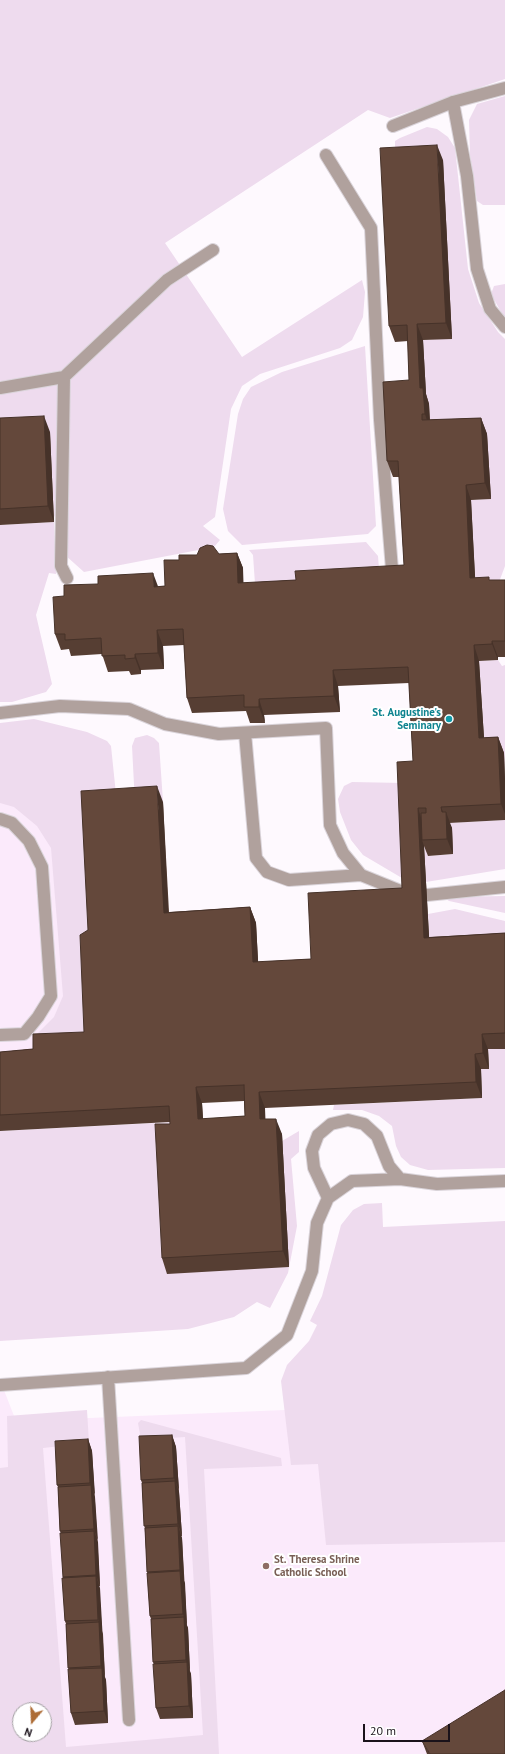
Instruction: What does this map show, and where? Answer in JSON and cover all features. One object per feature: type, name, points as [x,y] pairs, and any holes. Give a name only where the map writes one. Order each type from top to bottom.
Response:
[{"type":"lane","points":[[393,126],[453,102],[505,88]]},
{"type":"lane","points":[[453,102],[466,176],[478,269],[490,309],[505,327]]},
{"type":"lane","points":[[326,155],[371,228],[380,420],[393,582]]},
{"type":"lane","points":[[0,388],[64,377],[167,280],[214,250]]},
{"type":"lane","points":[[64,377],[61,566],[66,578]]},
{"type":"lane","points":[[0,713],[60,706],[129,709],[165,724],[219,734],[326,728],[330,825],[343,853],[361,875]]},
{"type":"lane","points":[[245,733],[256,858],[267,872],[289,880],[361,875],[408,894]]},
{"type":"lane","points":[[0,819],[12,823],[29,841],[42,867],[50,996],[38,1017],[24,1034],[0,1036]]},
{"type":"lane","points":[[427,895],[505,887]]},
{"type":"lane","points":[[328,1198],[314,1168],[312,1151],[318,1135],[331,1124],[348,1120],[364,1124],[377,1136],[389,1166],[400,1179]]},
{"type":"lane","points":[[0,1384],[246,1368],[288,1335],[312,1271],[317,1223],[328,1198],[352,1181],[400,1179],[437,1184],[505,1181]]},
{"type":"lane","points":[[108,1377],[129,1720]]},
{"type":"shaded area","points":[[0,0],[505,0],[505,79],[390,118],[368,110],[165,243],[242,357],[362,280],[365,292],[363,317],[352,340],[340,348],[260,374],[242,386],[231,409],[215,517],[203,526],[220,540],[214,547],[84,572],[65,555],[61,508],[54,517],[50,432],[0,435]]},
{"type":"shaded area","points":[[505,96],[505,205],[483,205],[477,201],[470,155],[469,120],[477,104]]},
{"type":"shaded area","points":[[427,127],[437,129],[448,137],[455,148],[468,269],[479,303],[498,332],[505,339],[505,566],[495,593],[476,594],[471,500],[490,499],[430,430],[429,404],[426,404],[423,340],[452,338],[397,163],[395,141]]},
{"type":"shaded area","points":[[505,284],[505,319],[491,294],[494,286]]},
{"type":"shaded area","points":[[365,346],[376,526],[368,534],[242,545],[228,531],[223,509],[238,414],[243,399],[251,387],[282,372]]},
{"type":"shaded area","points":[[54,522],[56,574],[49,573],[36,615],[52,684],[46,692],[12,702],[0,702],[0,525]]},
{"type":"shaded area","points":[[366,542],[378,556],[380,582],[256,598],[253,555],[249,550]]},
{"type":"shaded area","points":[[498,660],[502,666],[505,665],[505,780],[504,753],[485,753],[479,661]]},
{"type":"shaded area","points":[[34,719],[87,732],[107,741],[111,746],[117,804],[90,1048],[39,1050],[37,1034],[54,1017],[63,996],[51,848],[37,826],[14,807],[0,803],[0,723]]},
{"type":"shaded area","points":[[147,735],[154,738],[159,743],[163,802],[135,804],[132,746],[135,738]]},
{"type":"shaded area","points":[[0,764],[72,764],[90,1048],[0,1068]]},
{"type":"shaded area","points":[[352,782],[403,783],[407,881],[363,855],[351,840],[340,812],[338,799],[344,786]]},
{"type":"shaded area","points":[[505,820],[505,869],[426,882],[423,824],[428,856],[453,854],[447,823]]},
{"type":"shaded area","points":[[505,896],[505,913],[449,901],[443,897]]},
{"type":"shaded area","points":[[455,909],[505,921],[505,949],[430,953],[428,914]]},
{"type":"shaded area","points":[[488,1049],[505,1049],[505,1168],[428,1170],[410,1165],[401,1157],[396,1146],[392,1126],[379,1116],[362,1110],[333,1110],[334,1105],[482,1098],[481,1069],[489,1069]]},
{"type":"shaded area","points":[[175,1122],[282,1141],[299,1131],[299,1152],[291,1159],[297,1226],[288,1273],[270,1308],[257,1302],[234,1317],[188,1329],[0,1341],[0,1131]]},
{"type":"shaded area","points":[[382,1203],[383,1227],[505,1221],[505,1542],[326,1545],[318,1464],[291,1465],[281,1381],[287,1365],[309,1341],[317,1325],[310,1321],[322,1296],[341,1225],[353,1210],[364,1204]]},
{"type":"shaded area","name":"St. Theresa Shrine Catholic School","points":[[0,1380],[16,1421],[505,1401],[505,1754],[0,1754]]},
{"type":"shaded area","points":[[87,1410],[89,1443],[43,1448],[66,1747],[203,1735],[185,1437],[141,1440],[138,1423],[141,1420],[281,1458],[282,1466],[204,1469],[219,1754],[0,1754],[0,1468],[8,1467],[7,1416]]},
{"type":"building","name":"St. Augustine's Seminary","points":[[437,145],[446,323],[417,324],[420,388],[423,388],[425,414],[422,414],[422,420],[481,418],[485,483],[466,485],[470,578],[489,577],[489,580],[505,580],[505,641],[492,641],[492,644],[474,645],[479,738],[498,737],[501,804],[441,807],[442,812],[446,812],[447,839],[422,840],[421,813],[426,813],[426,808],[418,808],[424,938],[505,933],[505,1033],[482,1034],[483,1053],[475,1054],[476,1082],[259,1092],[260,1119],[276,1119],[283,1251],[162,1258],[155,1124],[170,1124],[169,1106],[0,1115],[0,1052],[33,1049],[33,1034],[84,1032],[80,935],[88,930],[81,791],[157,786],[164,913],[250,907],[253,962],[311,959],[308,893],[402,888],[397,762],[413,761],[408,667],[333,670],[334,696],[259,699],[259,707],[244,707],[244,695],[187,698],[183,629],[157,630],[158,653],[135,654],[135,658],[125,659],[125,655],[102,656],[101,638],[65,640],[65,634],[55,634],[53,597],[64,596],[64,585],[98,584],[98,576],[153,573],[154,587],[165,586],[164,560],[179,560],[179,555],[197,555],[200,548],[207,545],[213,546],[219,554],[237,553],[238,583],[296,580],[295,571],[404,565],[398,461],[387,461],[383,382],[409,380],[407,325],[389,326],[380,148]],"holes":[[[244,1085],[245,1116],[198,1119],[196,1087]]]},
{"type":"building","points":[[44,416],[48,506],[0,509],[0,418]]},
{"type":"building","points":[[172,1435],[174,1478],[141,1480],[139,1436]]},
{"type":"building","points":[[88,1439],[90,1483],[57,1485],[55,1441]]},
{"type":"building","points":[[175,1481],[178,1524],[144,1526],[142,1483]]},
{"type":"building","points":[[91,1485],[94,1529],[60,1531],[58,1487]]},
{"type":"building","points":[[178,1526],[180,1570],[147,1572],[145,1528]]},
{"type":"building","points":[[94,1531],[96,1575],[63,1577],[60,1533]]},
{"type":"building","points":[[180,1571],[183,1614],[150,1616],[147,1573]]},
{"type":"building","points":[[96,1576],[98,1620],[65,1621],[62,1578]]},
{"type":"building","points":[[184,1617],[186,1660],[153,1662],[151,1619]]},
{"type":"building","points":[[99,1622],[101,1666],[68,1668],[66,1624]]},
{"type":"building","points":[[187,1662],[189,1706],[156,1708],[153,1664]]},
{"type":"building","points":[[102,1668],[104,1711],[71,1713],[68,1669]]},
{"type":"building","points":[[505,1690],[505,1754],[430,1754],[422,1741]]},
{"type":"place","name":"St. Augustine's Seminary","points":[[449,719]]},
{"type":"place","name":"St. Theresa Shrine Catholic School","points":[[266,1566]]}]
